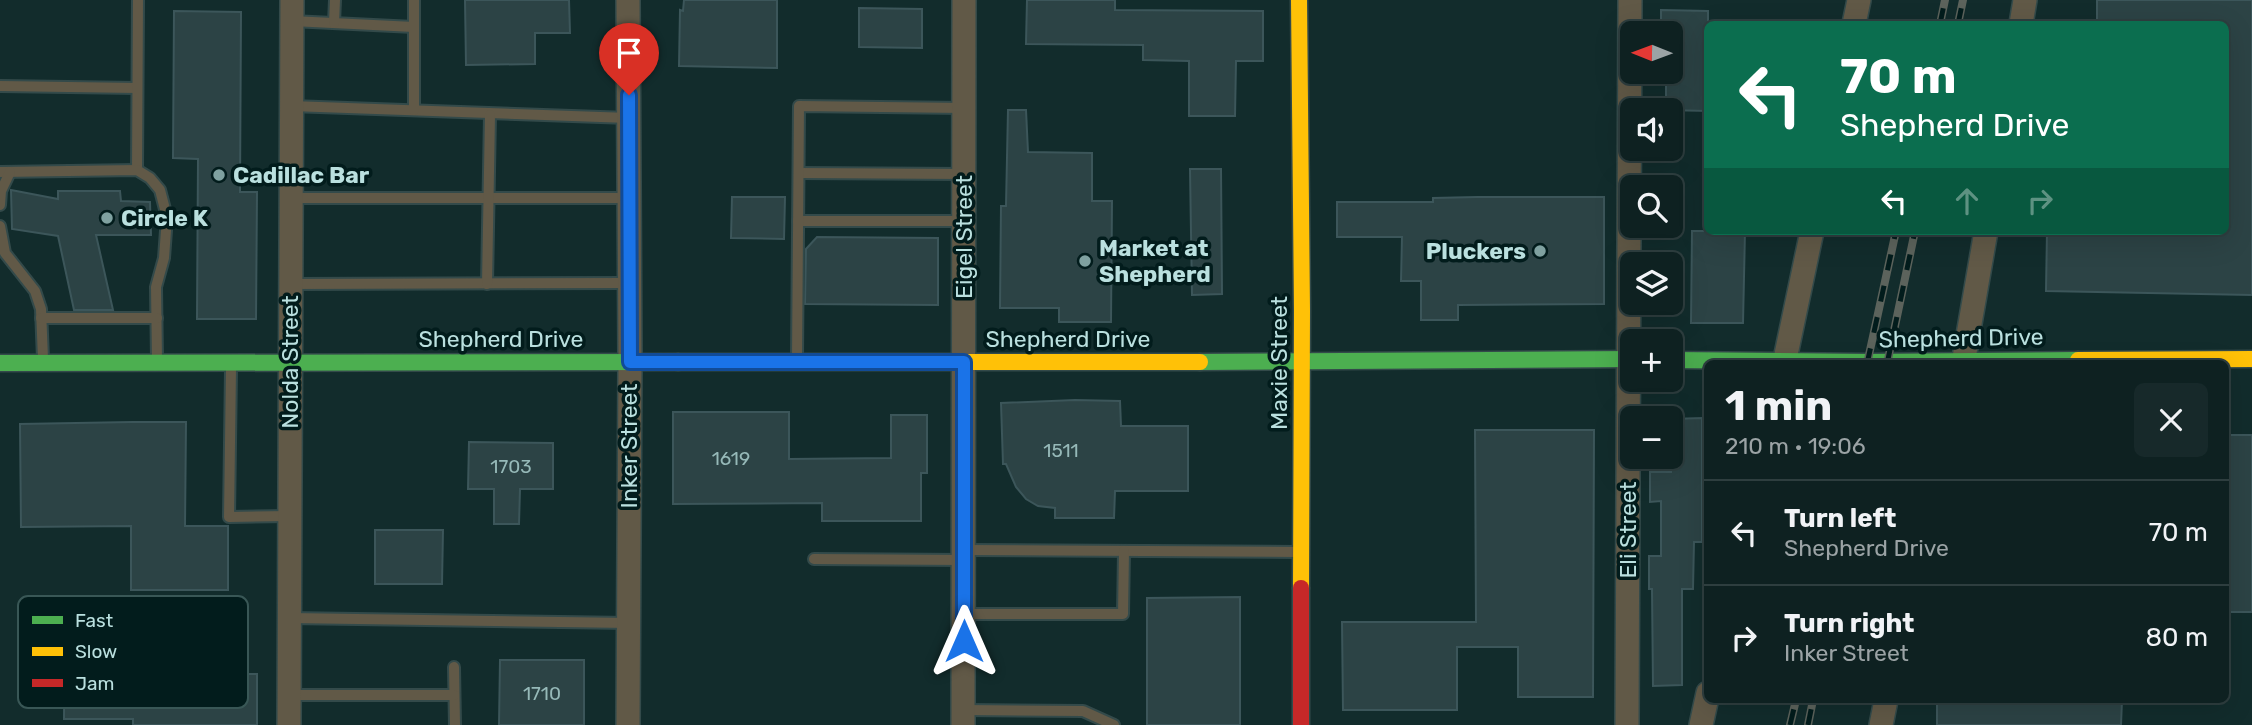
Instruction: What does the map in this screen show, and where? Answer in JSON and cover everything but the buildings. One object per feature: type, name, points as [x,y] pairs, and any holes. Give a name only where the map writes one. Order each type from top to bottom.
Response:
[{"type":"main road","name":"Maxie Street","points":[[1299,0],[1301,725]]},
{"type":"main road","name":"Shepherd Drive","points":[[0,363],[1620,359]]},
{"type":"main road","name":"Shepherd Drive","points":[[2156,360],[2252,359]]},
{"type":"main road","name":"Shepherd Drive","points":[[1683,360],[1704,361]]},
{"type":"street","name":"Inker Street","points":[[628,0],[628,725]]},
{"type":"street","name":"Eigel Street","points":[[963,717],[964,0]]},
{"type":"street","name":"Eli Street","points":[[1630,0],[1631,329]]},
{"type":"street","points":[[1855,21],[1859,0]]},
{"type":"street","points":[[2022,21],[2025,0]]},
{"type":"street","name":"Nolda Street","points":[[289,725],[292,11]]},
{"type":"street","points":[[1785,360],[1811,235]]},
{"type":"street","points":[[1963,360],[1985,235]]},
{"type":"street","name":"Eli Street","points":[[1628,725],[1631,392]]},
{"type":"street","points":[[1700,725],[1706,703]]},
{"type":"street","points":[[1881,725],[1885,703]]},
{"type":"lane","points":[[137,170],[138,0]]},
{"type":"lane","points":[[334,23],[335,0]]},
{"type":"lane","points":[[414,0],[414,110]]},
{"type":"lane","points":[[292,11],[334,23],[414,27]]},
{"type":"lane","points":[[0,86],[137,88]]},
{"type":"lane","points":[[291,106],[629,118]]},
{"type":"lane","points":[[797,362],[799,106],[965,108]]},
{"type":"lane","points":[[487,284],[490,115]]},
{"type":"lane","points":[[0,205],[5,172],[137,170],[150,178],[160,190],[167,217],[164,258],[156,287],[157,362]]},
{"type":"lane","points":[[799,173],[964,174]]},
{"type":"lane","points":[[290,198],[629,198]]},
{"type":"lane","points":[[798,221],[964,221]]},
{"type":"lane","points":[[0,226],[3,253],[35,291],[41,309],[43,362]]},
{"type":"lane","points":[[290,284],[629,283]]},
{"type":"lane","points":[[41,318],[157,318]]},
{"type":"lane","points":[[231,362],[229,517],[289,516]]},
{"type":"lane","points":[[964,614],[1123,614],[1124,551]]},
{"type":"lane","points":[[814,559],[1124,551],[1302,552]]},
{"type":"lane","points":[[289,618],[629,623]]},
{"type":"lane","points":[[454,667],[454,725]]},
{"type":"lane","points":[[289,695],[454,695]]},
{"type":"lane","points":[[963,717],[1083,711],[1114,725]]},
{"type":"railway","points":[[1941,21],[1945,0]]},
{"type":"railway","points":[[1959,21],[1963,0]]},
{"type":"railway","points":[[1868,360],[1895,235]]},
{"type":"railway","points":[[1888,360],[1914,235]]},
{"type":"railway","points":[[1790,725],[1795,703]]},
{"type":"railway","points":[[1808,725],[1812,703]]},
{"type":"traffic: fast","points":[[1200,362],[1620,359]]},
{"type":"traffic: fast","points":[[1683,360],[1704,360]]},
{"type":"traffic: fast","points":[[0,363],[678,362]]},
{"type":"traffic: slow","points":[[1299,0],[1301,588]]},
{"type":"traffic: slow","points":[[2078,360],[2252,359]]},
{"type":"traffic: slow","points":[[678,362],[1200,362]]},
{"type":"traffic: jam","points":[[1301,588],[1301,725]]},
{"type":"place","name":"Cadillac Bar","points":[[219,175]]},
{"type":"place","name":"Circle K","points":[[107,218]]},
{"type":"place","name":"Pluckers","points":[[1540,251]]},
{"type":"place","name":"Market at Shepherd","points":[[1085,261]]},
{"type":"route","points":[[629,95],[630,362],[964,362],[964,641]]}]
